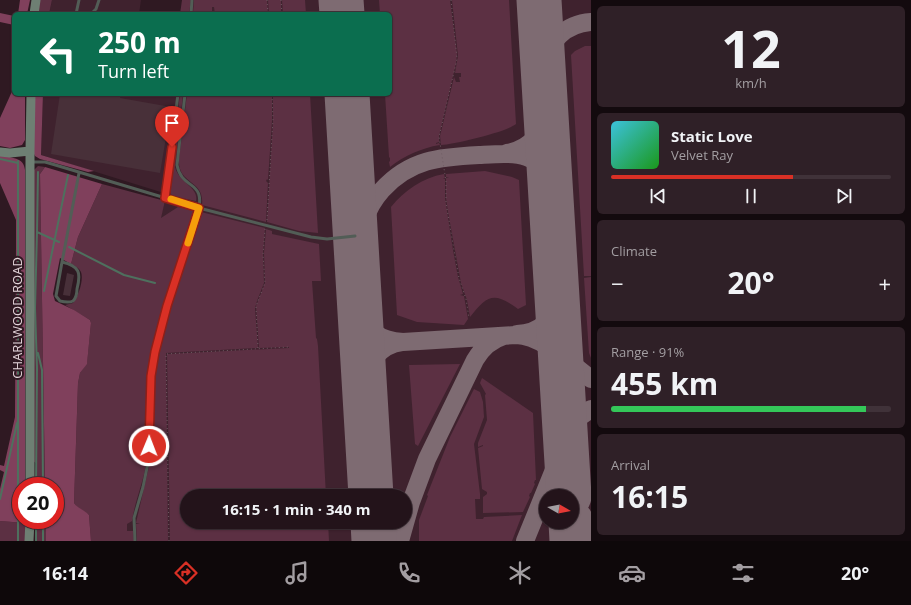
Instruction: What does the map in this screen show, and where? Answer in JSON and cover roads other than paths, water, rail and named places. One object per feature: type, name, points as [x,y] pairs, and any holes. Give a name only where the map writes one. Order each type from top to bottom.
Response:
[{"type":"street","points":[[34,12],[36,0]]},
{"type":"street","name":"CHARLWOOD ROAD","points":[[30,477],[31,96]]},
{"type":"street","points":[[0,152],[10,153],[30,151]]},
{"type":"street","points":[[29,541],[30,529]]},
{"type":"lane","points":[[76,12],[79,0]]},
{"type":"lane","points":[[94,12],[96,10],[99,0]]},
{"type":"lane","points":[[191,12],[192,0]]},
{"type":"lane","points":[[165,198],[178,96]]},
{"type":"lane","points":[[135,541],[134,518],[149,458],[150,389],[153,360],[166,312],[201,200],[199,193],[181,176],[177,165],[185,96]]},
{"type":"lane","points":[[30,162],[48,162],[79,173],[199,208],[316,238],[355,236]]},
{"type":"lane","points":[[62,262],[76,268],[80,275],[75,298],[68,302],[60,301],[56,296],[62,262],[79,173]]},
{"type":"waterway","points":[[0,159],[18,163],[18,161]]},
{"type":"waterway","points":[[18,163],[18,541]]},
{"type":"waterway","points":[[37,232],[38,172]]},
{"type":"waterway","points":[[44,291],[68,175]]},
{"type":"waterway","points":[[36,477],[37,368],[35,308],[37,232],[59,242]]},
{"type":"waterway","points":[[69,247],[124,275],[155,283]]},
{"type":"waterway","points":[[38,353],[42,370],[43,477]]},
{"type":"waterway","points":[[0,499],[17,423]]},
{"type":"waterway","points":[[36,529],[36,541]]},
{"type":"waterway","points":[[43,529],[43,541]]}]
